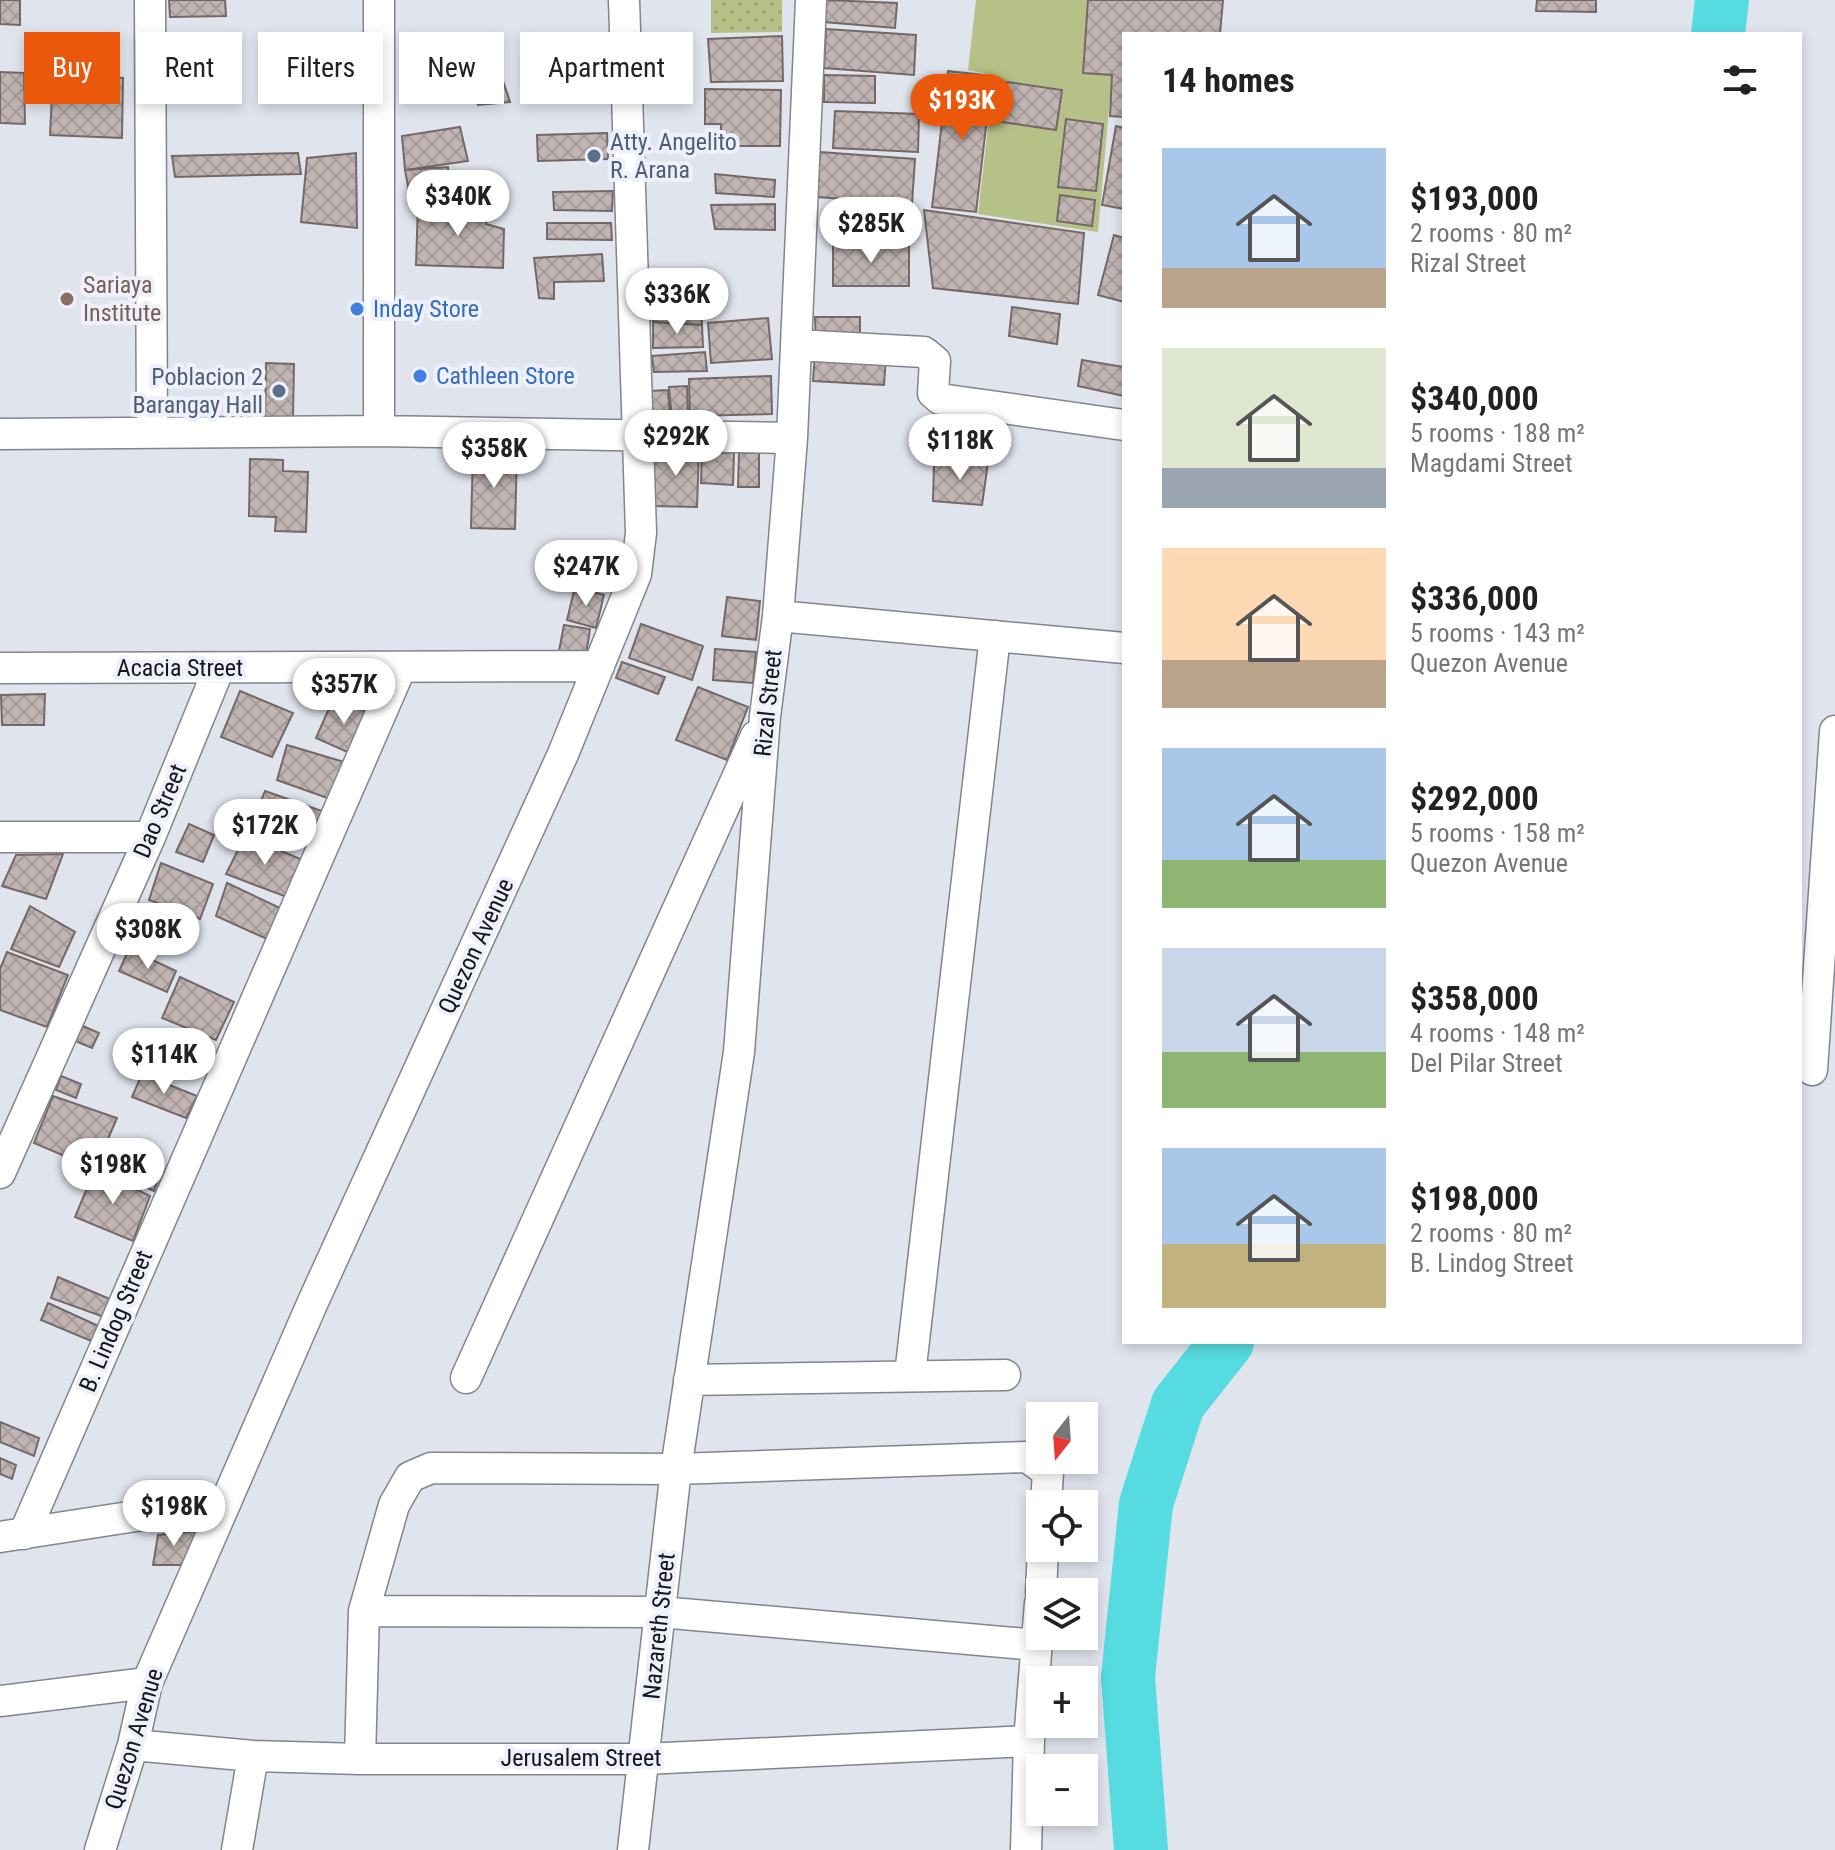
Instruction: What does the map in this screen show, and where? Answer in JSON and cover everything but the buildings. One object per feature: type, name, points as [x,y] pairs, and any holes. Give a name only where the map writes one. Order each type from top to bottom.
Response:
[{"type":"street","points":[[150,0],[152,432]]},
{"type":"street","points":[[379,0],[379,431]]},
{"type":"street","name":"Quezon Avenue","points":[[100,1850],[133,1745],[147,1683],[312,1304],[563,754],[636,574],[641,533],[624,0]]},
{"type":"street","name":"Rizal Street","points":[[687,1391],[739,1052],[765,716],[778,616],[792,438],[811,0]]},
{"type":"street","points":[[796,345],[924,352],[935,361],[933,393],[940,399],[1122,425]]},
{"type":"street","points":[[0,434],[379,431],[792,438]]},
{"type":"street","points":[[778,616],[1122,648]]},
{"type":"street","points":[[910,1375],[995,636]]},
{"type":"street","name":"Acacia Street","points":[[0,668],[599,666]]},
{"type":"street","name":"B. Lindog Street","points":[[12,1536],[401,667]]},
{"type":"street","name":"Dao Street","points":[[0,1173],[150,837],[219,668]]},
{"type":"street","points":[[466,1378],[765,716]]},
{"type":"street","points":[[1812,1070],[1820,875],[1835,731]]},
{"type":"street","points":[[0,837],[150,837]]},
{"type":"street","points":[[687,1391],[910,1375],[1005,1375]]},
{"type":"street","name":"Nazareth Street","points":[[633,1850],[687,1391]]},
{"type":"street","points":[[360,1759],[364,1611],[394,1505],[410,1477],[431,1468],[676,1469],[1027,1457],[1048,1472],[1047,1490]]},
{"type":"street","points":[[12,1536],[226,1502]]},
{"type":"street","points":[[364,1611],[660,1612],[1026,1644]]},
{"type":"street","points":[[1026,1850],[1029,1741],[1037,1650]]},
{"type":"street","points":[[0,1701],[147,1683]]},
{"type":"street","name":"Jerusalem Street","points":[[133,1745],[253,1756],[360,1759],[644,1759],[1029,1741]]},
{"type":"street","points":[[237,1850],[253,1756]]},
{"type":"green space","points":[[711,0],[782,0],[782,32],[711,33]]},
{"type":"green space","points":[[976,0],[1088,0],[1112,75],[1098,232],[978,214],[994,75],[968,70]]},
{"type":"waterway","points":[[1718,32],[1722,0]]},
{"type":"waterway","points":[[1141,1850],[1128,1677],[1146,1504],[1178,1404],[1225,1344]]},
{"type":"place","name":"Atty. Angelito R. Arana","points":[[594,156]]},
{"type":"place","name":"Sariaya Institute","points":[[67,299]]},
{"type":"place","name":"Inday Store","points":[[357,309]]},
{"type":"place","name":"Cathleen Store","points":[[420,376]]},
{"type":"place","name":"Poblacion 2 Barangay Hall","points":[[279,391]]}]
